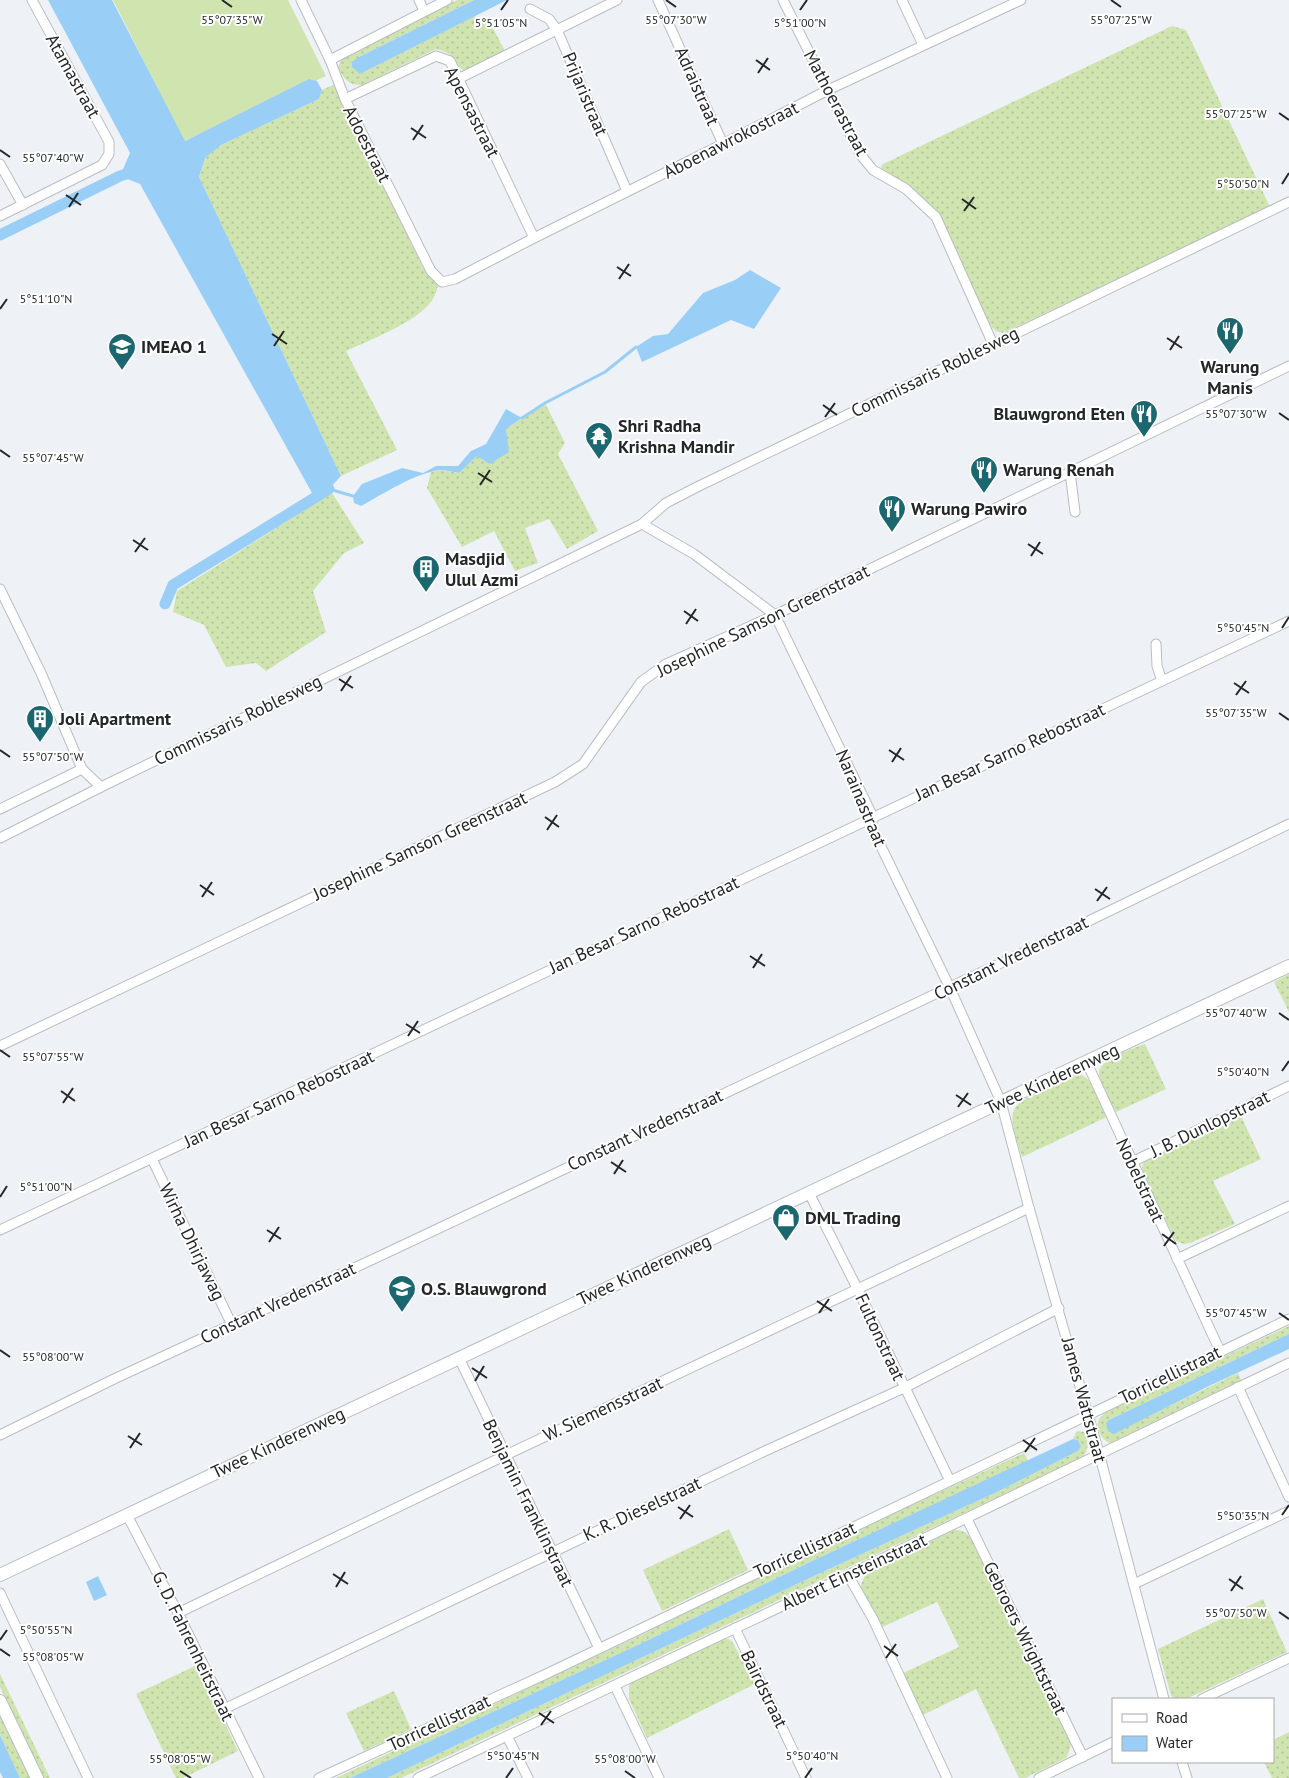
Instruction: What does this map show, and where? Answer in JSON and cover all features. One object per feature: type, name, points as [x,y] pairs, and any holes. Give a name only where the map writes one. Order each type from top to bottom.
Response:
[{"type":"street","name":"Atamastraat","points":[[23,206],[102,165],[109,154],[109,142],[32,0]]},
{"type":"street","name":"Adoestraat","points":[[301,0],[330,60],[345,99],[431,271],[442,282]]},
{"type":"street","points":[[419,0],[424,11]]},
{"type":"street","points":[[330,60],[447,0]]},
{"type":"street","points":[[458,79],[617,0]]},
{"type":"street","name":"Adraistraat","points":[[658,0],[723,144]]},
{"type":"street","name":"Mathoerastraat","points":[[784,0],[860,154],[873,170],[906,188],[936,217],[993,344]]},
{"type":"street","points":[[902,0],[922,45]]},
{"type":"street","name":"Aboenawrokostraat","points":[[442,282],[455,279],[828,90],[1019,0]]},
{"type":"street","name":"Prijaristraat","points":[[530,9],[549,19],[557,30],[627,191]]},
{"type":"street","name":"Apensastraat","points":[[345,99],[436,56],[450,61],[534,238]]},
{"type":"street","points":[[0,164],[23,206],[0,216]]},
{"type":"street","name":"Commissaris Roblesweg","points":[[0,838],[642,524],[666,503],[699,486],[1289,202]]},
{"type":"street","name":"Josephine Samson Greenstraat","points":[[0,1046],[555,782],[583,764],[641,682],[666,664],[775,615],[1289,366]]},
{"type":"street","points":[[1070,472],[1075,512]]},
{"type":"street","name":"Narainastraat","points":[[642,524],[694,554],[775,615],[873,817],[871,826],[950,988],[1002,1102]]},
{"type":"street","points":[[0,589],[40,673],[82,769],[101,787]]},
{"type":"street","name":"Jan Besar Sarno Rebostraat","points":[[0,1230],[1289,621]]},
{"type":"street","points":[[1156,644],[1157,666],[1162,681]]},
{"type":"street","points":[[0,809],[82,769]]},
{"type":"street","name":"Constant Vredenstraat","points":[[0,1435],[114,1379],[950,988],[1289,824]]},
{"type":"street","name":"Twee Kinderenweg","points":[[0,1575],[1289,966]]},
{"type":"street","name":"Nobelstraat","points":[[1087,1063],[1220,1351]]},
{"type":"street","name":"J. B. Dunlopstraat","points":[[1132,1162],[1289,1086]]},
{"type":"street","name":"James Wattstraat","points":[[1002,1102],[1099,1453],[1164,1698]]},
{"type":"street","name":"Wirha Dhirjawag","points":[[152,1159],[232,1325]]},
{"type":"street","name":"Fultonstraat","points":[[809,1193],[950,1481]]},
{"type":"street","points":[[1177,1259],[1289,1206]]},
{"type":"street","name":"W. Siemensstraat","points":[[178,1613],[506,1455],[1030,1208]]},
{"type":"street","name":"K. R. Dieselstraat","points":[[224,1709],[764,1451],[904,1388],[1059,1308]]},
{"type":"street","name":"Torricellistraat","points":[[319,1778],[599,1648],[1289,1319]]},
{"type":"street","name":"Benjamin Franklinstraat","points":[[459,1358],[599,1648]]},
{"type":"street","name":"Albert Einsteinstraat","points":[[418,1778],[848,1576],[1099,1453],[1289,1363]]},
{"type":"street","points":[[1238,1387],[1289,1496]]},
{"type":"street","points":[[1134,1584],[1289,1511]]},
{"type":"street","name":"G. D. Fahrenheitstraat","points":[[127,1515],[178,1613],[258,1778]]},
{"type":"street","name":"Gebroers Wrightstraat","points":[[967,1519],[1083,1757]]},
{"type":"street","points":[[848,1576],[873,1619],[947,1778]]},
{"type":"street","points":[[0,1594],[88,1778]]},
{"type":"street","name":"Bairdstraat","points":[[735,1628],[806,1778]]},
{"type":"street","points":[[1204,1698],[1289,1658]]},
{"type":"street","points":[[615,1686],[659,1778]]},
{"type":"street","points":[[0,1701],[37,1778]]},
{"type":"street","points":[[507,1736],[528,1778]]},
{"type":"street","points":[[1039,1778],[1112,1742]]},
{"type":"street","points":[[1182,1763],[1187,1778]]},
{"type":"green space","points":[[113,0],[288,0],[326,76],[184,141]]},
{"type":"green space","points":[[457,0],[474,0],[359,57],[360,74],[475,16],[479,21],[487,17],[505,51],[470,69],[463,70],[448,53],[436,49],[362,85],[350,83],[338,68],[344,57]]},
{"type":"green space","points":[[1172,26],[1186,30],[1270,207],[1003,333],[996,331],[990,325],[936,210],[912,188],[881,167],[883,164]]},
{"type":"green space","points":[[335,84],[423,268],[430,277],[439,282],[432,301],[414,317],[346,351],[397,450],[341,476],[199,177],[205,158],[221,145],[319,99],[322,90]]},
{"type":"green space","points":[[545,403],[565,443],[558,454],[598,531],[567,549],[549,519],[525,528],[538,563],[515,571],[494,531],[462,547],[427,488],[431,472],[441,470],[459,473],[506,429]]},
{"type":"green space","points":[[332,493],[364,543],[344,553],[313,591],[326,632],[266,671],[256,663],[226,667],[204,625],[173,612],[177,591]]},
{"type":"green space","points":[[1289,974],[1289,1012],[1274,982]]},
{"type":"green space","points":[[1145,1044],[1166,1089],[1116,1112],[1105,1092],[1099,1072],[1105,1063],[1111,1059]]},
{"type":"green space","points":[[1081,1075],[1094,1087],[1107,1117],[1022,1157],[1012,1117],[1016,1107],[1023,1100]]},
{"type":"green space","points":[[1241,1116],[1261,1159],[1213,1181],[1235,1224],[1190,1243],[1184,1244],[1176,1241],[1143,1174],[1142,1167],[1144,1162]]},
{"type":"green space","points":[[1289,1326],[1289,1334],[1109,1420],[1114,1433],[1238,1373],[1241,1380],[1110,1443],[1101,1436],[1098,1429],[1098,1421],[1106,1412]]},
{"type":"green space","points":[[1077,1431],[1084,1432],[1087,1439],[1088,1445],[1083,1457],[401,1778],[387,1778],[814,1576],[999,1491],[1078,1451],[1081,1447],[1078,1440],[1073,1439]]},
{"type":"green space","points":[[1024,1453],[1028,1461],[350,1778],[336,1778],[637,1637],[804,1555]]},
{"type":"green space","points":[[729,1529],[748,1570],[662,1611],[643,1570]]},
{"type":"green space","points":[[954,1530],[964,1532],[971,1539],[1071,1744],[1066,1758],[1025,1778],[1019,1778],[976,1689],[923,1715],[903,1673],[959,1647],[937,1602],[882,1627],[860,1587],[866,1573]]},
{"type":"green space","points":[[1263,1599],[1287,1652],[1188,1698],[1173,1698],[1158,1649]]},
{"type":"green space","points":[[723,1639],[729,1639],[733,1643],[755,1684],[647,1738],[629,1699],[629,1685],[635,1680]]},
{"type":"green space","points":[[197,1665],[238,1751],[183,1778],[176,1778],[136,1694]]},
{"type":"green space","points":[[0,1674],[50,1778],[44,1778],[0,1687]]},
{"type":"green space","points":[[394,1691],[411,1729],[364,1751],[346,1713]]},
{"type":"green space","points":[[0,1716],[30,1778],[20,1778],[0,1735]]},
{"type":"green space","points":[[1289,1732],[1289,1778],[1272,1778],[1264,1763],[1274,1763],[1274,1740]]},
{"type":"water","points":[[48,0],[112,0],[185,141],[309,79],[317,81],[322,90],[319,99],[221,145],[205,158],[199,177],[341,476],[329,489],[312,493],[140,184],[120,176],[130,153]]},
{"type":"water","points":[[474,0],[507,0],[360,74],[352,67],[352,62],[359,57]]},
{"type":"water","points":[[750,270],[781,288],[754,329],[731,320],[642,362],[636,347],[653,336],[668,334],[703,293],[735,280]]},
{"type":"water","points":[[506,409],[522,418],[506,429],[509,452],[490,464],[477,456],[459,473],[440,470],[430,472],[399,485],[361,506],[354,503],[353,496],[362,484],[402,468],[423,473],[436,466],[458,466],[471,451],[486,444]]},
{"type":"water","points":[[1289,1334],[1289,1349],[1209,1386],[1114,1434],[1108,1431],[1106,1423],[1109,1420]]},
{"type":"water","points":[[1073,1439],[1078,1440],[1081,1447],[1078,1451],[999,1491],[814,1576],[387,1778],[350,1778],[640,1644]]},
{"type":"water","points":[[98,1576],[107,1595],[94,1601],[86,1582]]},
{"type":"water","points":[[0,1735],[20,1778],[3,1778],[0,1772]]},
{"type":"waterway","points":[[0,235],[120,176],[133,172]]},
{"type":"waterway","points":[[522,418],[545,403],[605,372],[636,347]]},
{"type":"waterway","points":[[165,604],[173,585],[329,489],[322,476]]},
{"type":"waterway","points":[[329,489],[353,496]]},
{"type":"place","name":"Warung Manis","points":[[1230,355]]},
{"type":"place","name":"IMEAO 1","points":[[122,371]]},
{"type":"place","name":"Blauwgrond Eten","points":[[1144,438]]},
{"type":"place","name":"Shri Radha Krishna Mandir","points":[[599,460]]},
{"type":"place","name":"Warung Renah","points":[[984,494]]},
{"type":"place","name":"Warung Pawiro","points":[[892,533]]},
{"type":"place","name":"Masdjid Ulul Azmi","points":[[426,593]]},
{"type":"place","name":"Joli Apartment","points":[[40,743]]},
{"type":"place","name":"DML Trading","points":[[786,1242]]},
{"type":"place","name":"O.S. Blauwgrond","points":[[402,1313]]}]
